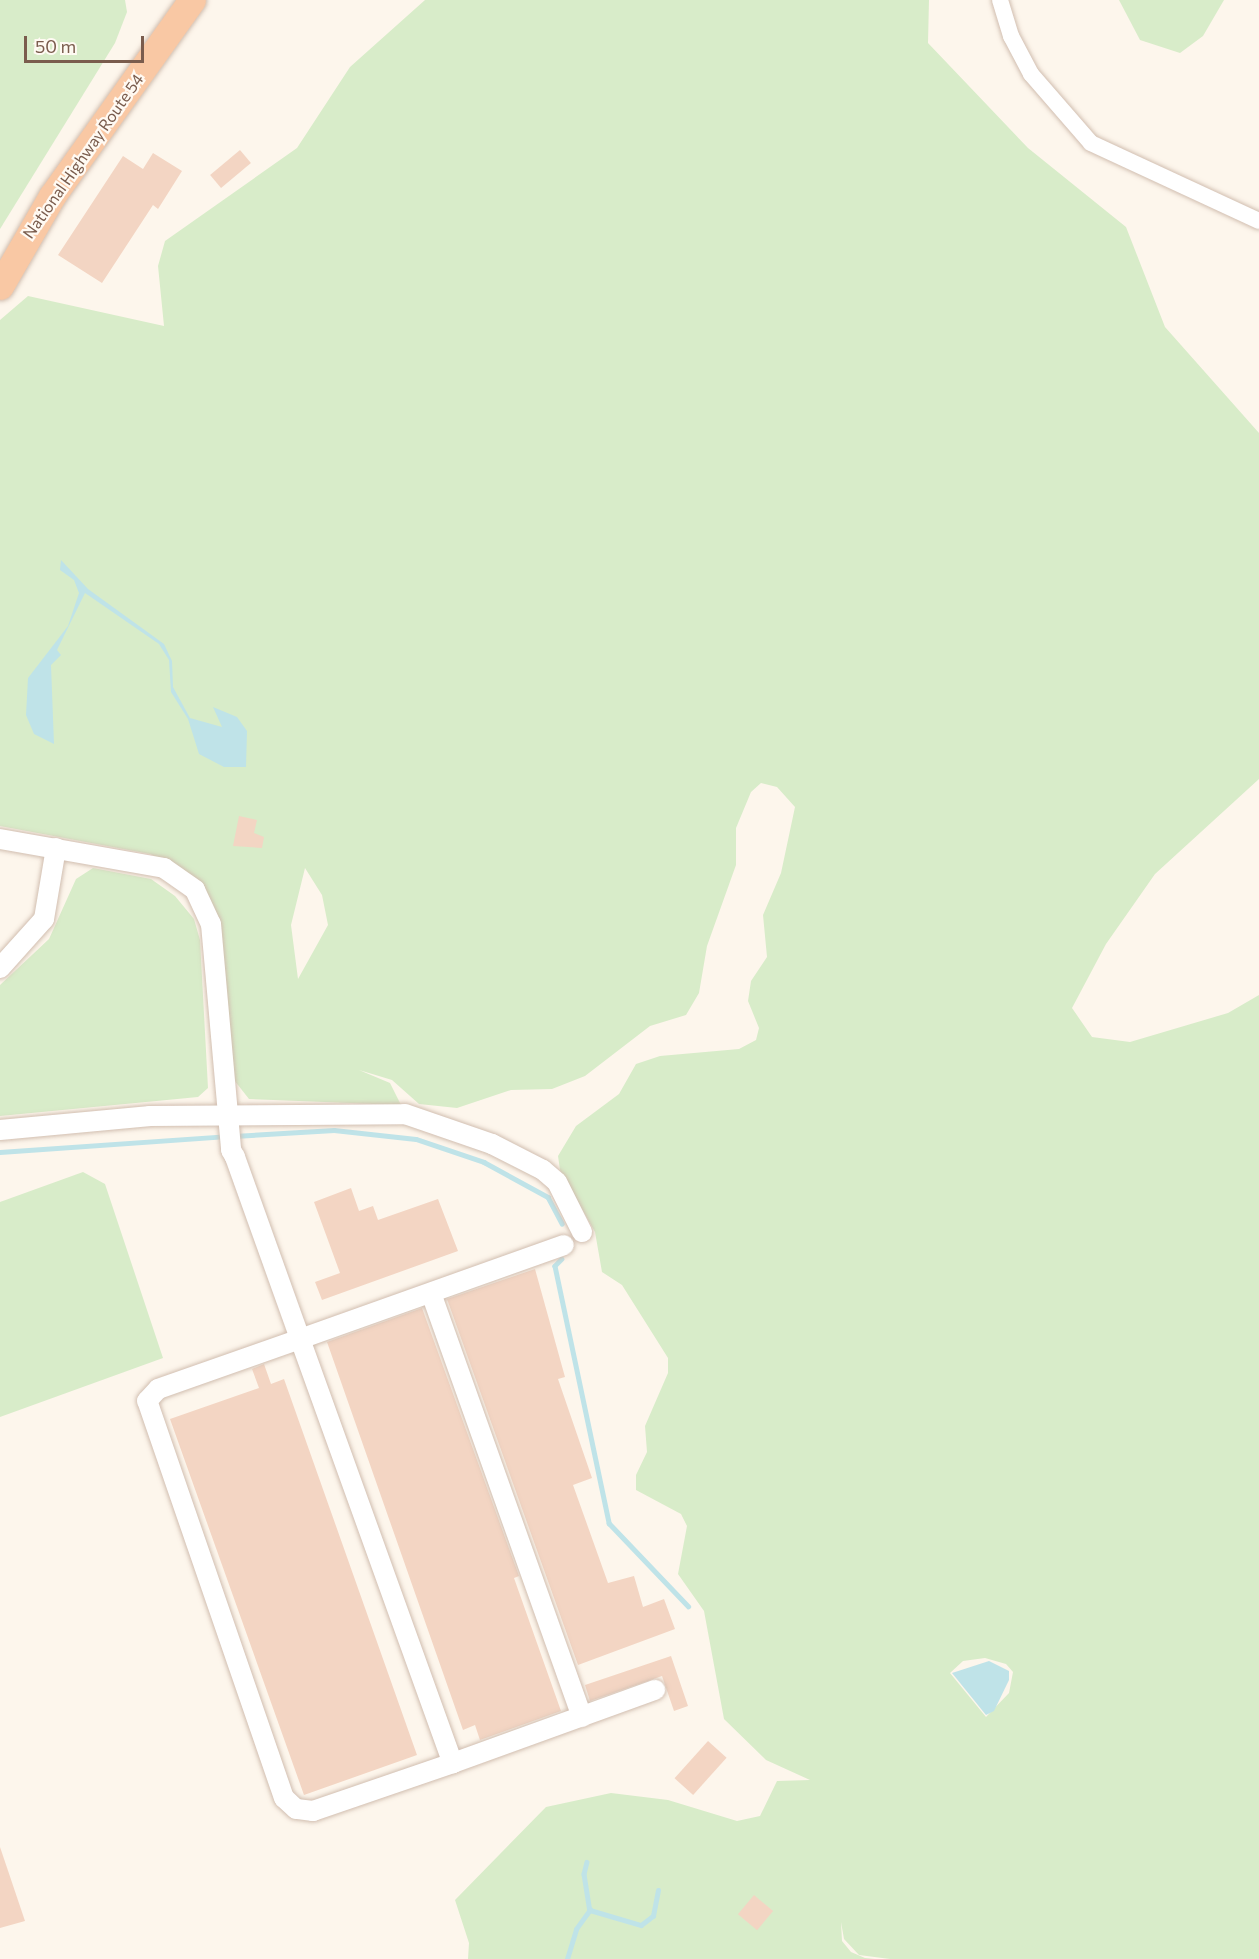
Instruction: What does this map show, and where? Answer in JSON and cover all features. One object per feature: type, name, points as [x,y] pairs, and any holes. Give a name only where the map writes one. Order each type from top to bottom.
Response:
[{"type":"highway","name":"National Highway Route 54","points":[[0,286],[52,196],[192,0]]},
{"type":"street","points":[[1000,0],[1011,36],[1031,74],[1091,143],[1259,221]]},
{"type":"street","points":[[0,839],[164,868],[195,890],[211,924],[226,1116],[231,1150],[453,1763]]},
{"type":"street","points":[[0,968],[44,919],[56,848]]},
{"type":"street","points":[[0,1130],[226,1116],[405,1114],[492,1144],[543,1170],[557,1182],[582,1232]]},
{"type":"street","points":[[564,1245],[158,1389],[147,1405],[284,1798],[296,1809],[313,1811],[655,1690]]},
{"type":"street","points":[[431,1293],[582,1717]]},
{"type":"green space","points":[[0,0],[125,0],[127,12],[115,43],[0,229]]},
{"type":"green space","points":[[425,0],[929,0],[928,43],[1028,148],[1126,227],[1165,327],[1259,433],[1259,779],[1155,874],[1106,944],[1072,1008],[1092,1037],[1130,1042],[1228,1013],[1259,995],[1259,1959],[890,1959],[859,1955],[844,1939],[841,1922],[842,1941],[851,1952],[865,1958],[875,1959],[468,1959],[469,1943],[455,1900],[546,1807],[611,1793],[668,1800],[737,1821],[760,1816],[777,1781],[810,1780],[766,1760],[724,1719],[704,1611],[678,1574],[687,1526],[681,1514],[636,1490],[636,1475],[647,1452],[645,1426],[668,1373],[668,1358],[622,1285],[602,1272],[595,1232],[560,1170],[558,1156],[576,1126],[619,1094],[636,1064],[660,1056],[739,1049],[756,1040],[759,1028],[748,1001],[751,981],[767,957],[763,915],[781,873],[795,807],[777,787],[761,783],[751,792],[736,828],[736,865],[707,946],[699,993],[686,1015],[650,1026],[585,1076],[552,1089],[511,1090],[457,1108],[419,1104],[392,1080],[359,1070],[390,1083],[401,1105],[249,1099],[234,1080],[216,917],[180,867],[150,854],[0,826],[0,320],[28,296],[164,326],[158,266],[165,241],[297,148],[350,67]],"holes":[[[305,868],[322,895],[328,925],[298,979],[291,925]],[[985,1658],[1006,1664],[1013,1672],[1009,1693],[986,1717],[950,1673],[963,1661]]]},
{"type":"green space","points":[[1119,0],[1224,0],[1203,36],[1180,53],[1140,40]]},
{"type":"green space","points":[[93,868],[151,879],[175,896],[194,919],[200,940],[208,1088],[198,1097],[0,1116],[0,985],[49,939],[76,879]]},
{"type":"green space","points":[[83,1172],[105,1184],[163,1358],[0,1417],[0,1202]]},
{"type":"water","points":[[61,560],[88,589],[164,644],[172,661],[173,687],[190,718],[222,727],[213,707],[237,717],[247,731],[246,767],[224,767],[199,754],[188,719],[171,692],[169,660],[159,644],[85,593],[57,650],[61,655],[51,665],[54,744],[34,734],[26,715],[28,678],[68,626],[79,593],[74,580],[60,570]]},
{"type":"water","points":[[989,1661],[1009,1671],[1009,1680],[994,1711],[986,1715],[952,1673]]},
{"type":"building","points":[[240,150],[251,163],[221,188],[210,175]]},
{"type":"building","points":[[153,153],[182,171],[158,209],[153,205],[102,283],[58,255],[123,156],[143,169]]},
{"type":"building","points":[[239,816],[257,820],[254,833],[264,837],[262,848],[233,846]]},
{"type":"building","points":[[351,1188],[359,1211],[373,1206],[378,1220],[438,1199],[458,1251],[322,1300],[315,1282],[340,1273],[314,1202]]},
{"type":"building","points":[[535,1269],[565,1377],[558,1379],[592,1478],[573,1485],[608,1583],[634,1576],[643,1607],[664,1599],[675,1629],[578,1665],[447,1299]]},
{"type":"building","points":[[422,1308],[519,1576],[514,1578],[561,1711],[480,1740],[475,1725],[463,1730],[327,1342]]},
{"type":"building","points":[[264,1364],[271,1384],[284,1379],[417,1755],[304,1795],[170,1419],[259,1388],[252,1369]]},
{"type":"building","points":[[671,1656],[688,1706],[674,1711],[662,1676],[590,1701],[585,1685]]},
{"type":"building","points":[[708,1741],[727,1758],[693,1795],[675,1778]]},
{"type":"building","points":[[0,1847],[25,1921],[0,1928]]},
{"type":"building","points":[[754,1895],[773,1911],[757,1930],[738,1914]]},
{"type":"waterway","points":[[234,1136],[334,1130],[416,1139],[484,1162],[548,1197],[562,1223]]},
{"type":"waterway","points":[[0,1152],[226,1136]]},
{"type":"waterway","points":[[562,1259],[555,1266],[609,1523],[688,1606]]},
{"type":"waterway","points":[[587,1862],[584,1874],[590,1910]]},
{"type":"waterway","points":[[567,1959],[576,1929],[590,1910],[641,1925],[653,1916],[658,1890]]}]
